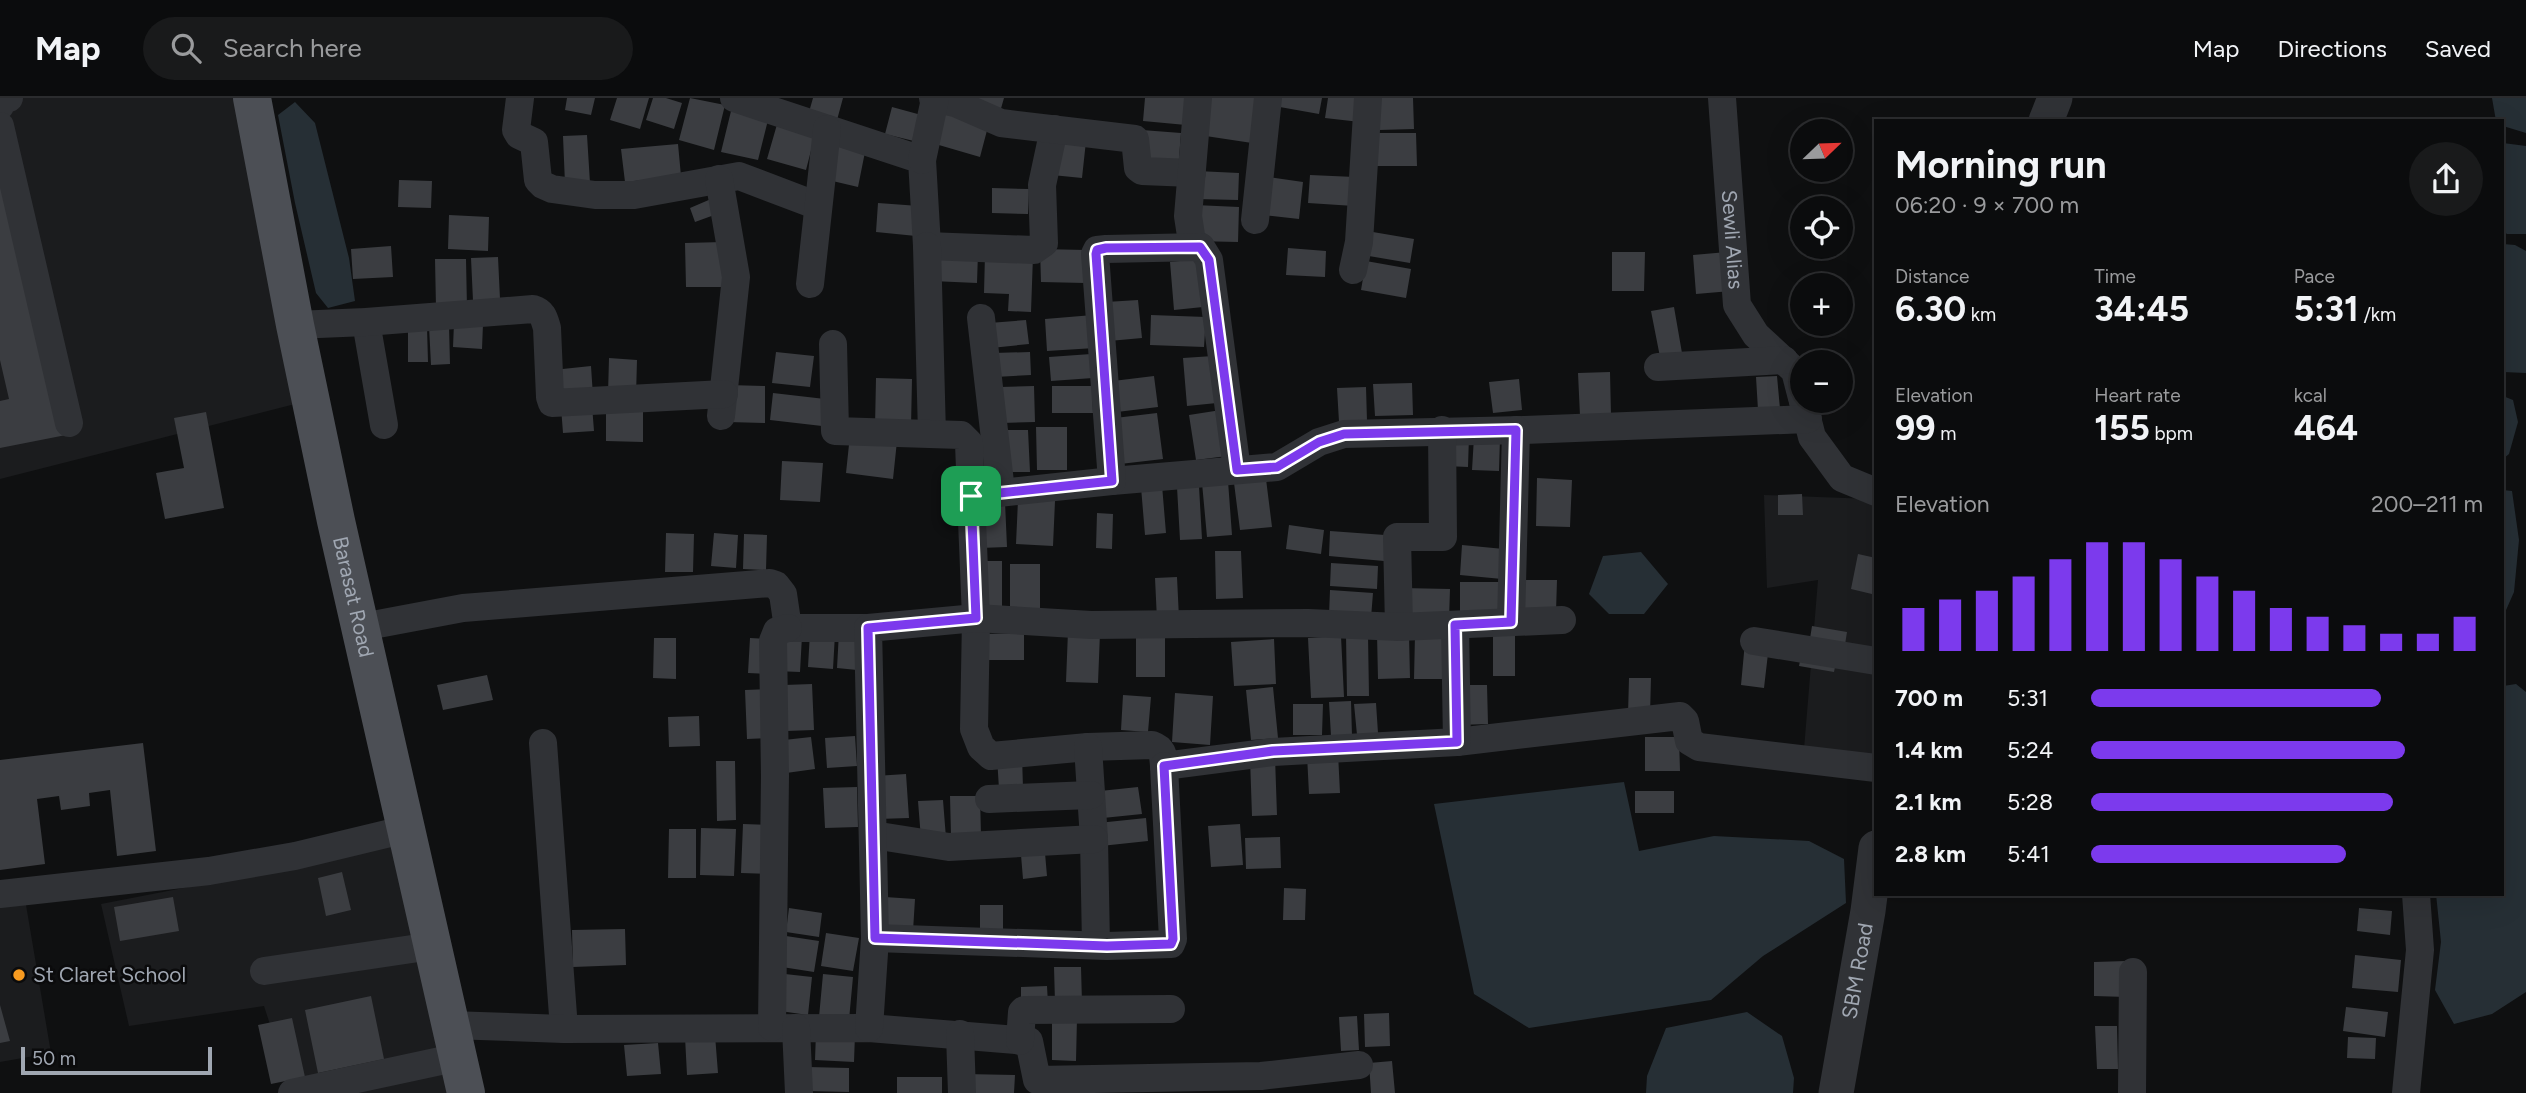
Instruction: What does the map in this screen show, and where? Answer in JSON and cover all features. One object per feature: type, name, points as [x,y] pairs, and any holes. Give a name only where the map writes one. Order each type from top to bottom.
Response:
[{"type":"main road","name":"Barasat Road","points":[[252,98],[336,521],[458,1058]]},
{"type":"street","points":[[0,106],[3,100],[9,98]]},
{"type":"street","points":[[520,98],[516,130],[519,135],[534,142],[538,180],[552,189],[595,195],[634,195],[739,176],[818,206]]},
{"type":"street","points":[[734,98],[779,105],[827,129],[922,160]]},
{"type":"street","points":[[932,434],[922,160],[934,98],[955,103],[1002,123],[1135,139],[1138,168],[1142,171],[1192,173]]},
{"type":"street","points":[[1198,98],[1188,216],[1192,242],[1200,247],[1209,260],[1237,470]]},
{"type":"street","points":[[1255,220],[1268,98]]},
{"type":"street","points":[[1353,271],[1359,242],[1368,98]]},
{"type":"street","name":"Sewli Alias","points":[[1723,98],[1737,305],[1756,335],[1790,366]]},
{"type":"street","points":[[2047,119],[2055,98]]},
{"type":"street","points":[[0,126],[69,423]]},
{"type":"street","points":[[810,284],[827,129]]},
{"type":"street","points":[[927,246],[1034,250],[1044,243],[1042,185],[1054,129]]},
{"type":"street","points":[[295,325],[533,309],[544,317],[547,328],[552,403],[723,405],[736,277],[719,179]]},
{"type":"street","points":[[1112,481],[1097,250],[1200,247]]},
{"type":"street","points":[[981,318],[1001,491]]},
{"type":"street","points":[[366,322],[384,425]]},
{"type":"street","points":[[833,344],[835,431],[961,435],[968,439],[976,618],[974,729],[981,747],[991,756],[1088,747],[1152,745],[1163,752],[1164,766],[1173,939],[1171,944],[1096,945],[875,938]]},
{"type":"street","points":[[1658,367],[1784,360]]},
{"type":"street","points":[[971,496],[1001,491],[1277,467],[1319,442],[1344,434],[1516,430],[1790,407]]},
{"type":"street","name":"Sewli Alias","points":[[1806,413],[1812,438],[1842,478],[1874,491]]},
{"type":"street","points":[[1399,627],[1397,537],[1443,537],[1442,430]]},
{"type":"street","points":[[1511,622],[1516,430]]},
{"type":"street","points":[[362,627],[463,608],[770,583],[776,585],[783,594],[788,628]]},
{"type":"street","points":[[800,1093],[784,1027],[775,776],[773,641],[776,631],[788,628],[868,628],[976,618],[1091,625],[1308,623],[1399,627],[1562,620]]},
{"type":"street","points":[[1455,625],[1457,742]]},
{"type":"street","points":[[868,628],[875,938],[869,1028]]},
{"type":"street","points":[[1754,641],[1874,661]]},
{"type":"street","points":[[1164,766],[1273,751],[1457,742],[1680,716],[1685,721],[1689,741],[1699,747],[1874,768]]},
{"type":"street","points":[[543,743],[564,1029]]},
{"type":"street","points":[[1088,747],[1094,839],[1096,945]]},
{"type":"street","points":[[989,799],[1091,796]]},
{"type":"street","points":[[0,894],[209,871],[295,856],[407,829]]},
{"type":"street","points":[[873,835],[949,847],[1094,839]]},
{"type":"street","name":"SBM Road","points":[[1836,1093],[1874,864]]},
{"type":"street","points":[[2406,1093],[2420,950],[2416,896]]},
{"type":"street","points":[[264,971],[432,946]]},
{"type":"street","points":[[2133,972],[2133,1093]]},
{"type":"street","points":[[1020,1041],[1022,1012],[1028,1009],[1171,1009]]},
{"type":"street","points":[[292,1093],[458,1058],[564,1029],[869,1028],[1029,1041],[1037,1080],[1107,1086],[1261,1076],[1359,1065]]},
{"type":"street","points":[[960,1034],[961,1093]]},
{"type":"shaded area","points":[[0,98],[235,98],[295,404],[0,479]]},
{"type":"shaded area","points":[[2492,98],[2526,98],[2526,133],[2504,126],[2504,119],[2496,119]]},
{"type":"shaded area","points":[[295,102],[315,123],[349,258],[355,301],[328,308],[316,293],[278,115]]},
{"type":"shaded area","points":[[2504,143],[2526,146],[2526,234],[2504,232]]},
{"type":"shaded area","points":[[2504,244],[2515,245],[2526,251],[2526,373],[2504,372]]},
{"type":"shaded area","points":[[2504,396],[2513,400],[2518,422],[2509,454],[2504,458]]},
{"type":"shaded area","points":[[1874,476],[1874,774],[1803,761],[1818,580],[1767,588],[1764,495],[1872,499]]},
{"type":"shaded area","points":[[2504,490],[2512,491],[2519,540],[2514,592],[2504,615]]},
{"type":"shaded area","points":[[1641,552],[1668,584],[1644,614],[1609,614],[1589,594],[1603,556]]},
{"type":"shaded area","points":[[2516,684],[2526,692],[2526,992],[2492,1014],[2454,1024],[2435,990],[2441,942],[2436,896],[2504,896],[2504,686]]},
{"type":"shaded area","points":[[1624,782],[1639,851],[1714,836],[1809,841],[1844,859],[1846,903],[1763,956],[1711,1000],[1529,1028],[1474,994],[1434,804]]},
{"type":"shaded area","points":[[389,839],[450,1093],[282,1093],[288,1080],[264,1006],[129,1026],[101,904],[250,875]]},
{"type":"shaded area","name":"St Claret School","points":[[24,893],[51,1053],[0,1062],[0,897]]},
{"type":"shaded area","points":[[1747,1012],[1782,1036],[1794,1078],[1793,1093],[1646,1093],[1647,1076],[1666,1028]]},
{"type":"building","points":[[567,98],[595,98],[591,115],[565,110]]},
{"type":"building","points":[[617,98],[649,98],[640,129],[610,120]]},
{"type":"building","points":[[653,98],[666,98],[682,103],[674,129],[646,120]]},
{"type":"building","points":[[690,98],[725,105],[714,150],[679,140]]},
{"type":"building","points":[[813,98],[843,98],[837,120],[809,112]]},
{"type":"building","points":[[960,98],[1004,98],[1000,112]]},
{"type":"building","points":[[1145,98],[1189,98],[1186,125],[1143,121]]},
{"type":"building","points":[[1204,98],[1258,98],[1252,143],[1199,135]]},
{"type":"building","points":[[1270,98],[1322,98],[1319,114],[1269,105]]},
{"type":"building","points":[[1328,98],[1363,98],[1360,122],[1325,118]]},
{"type":"building","points":[[1378,98],[1413,98],[1414,129],[1379,130]]},
{"type":"building","points":[[943,105],[990,119],[980,157],[932,143]]},
{"type":"building","points":[[732,107],[769,116],[758,160],[721,152]]},
{"type":"building","points":[[892,107],[925,116],[918,142],[885,134]]},
{"type":"building","points":[[778,121],[816,131],[806,170],[767,159]]},
{"type":"building","points":[[1142,130],[1181,133],[1178,171],[1139,168]]},
{"type":"building","points":[[1374,133],[1416,133],[1417,166],[1375,166]]},
{"type":"building","points":[[587,135],[590,183],[565,184],[563,136]]},
{"type":"building","points":[[1056,138],[1086,141],[1082,178],[1052,175]]},
{"type":"building","points":[[678,144],[681,176],[625,182],[621,149]]},
{"type":"building","points":[[831,145],[865,152],[858,187],[824,179]]},
{"type":"building","points":[[0,149],[66,435],[0,448],[0,401],[9,399],[0,360]]},
{"type":"building","points":[[1197,171],[1239,173],[1238,200],[1196,199]]},
{"type":"building","points":[[1310,175],[1355,177],[1354,206],[1308,203]]},
{"type":"building","points":[[1268,177],[1303,182],[1299,219],[1263,215]]},
{"type":"building","points":[[399,180],[432,181],[431,208],[398,207]]},
{"type":"building","points":[[992,188],[1029,189],[1028,214],[992,213]]},
{"type":"building","points":[[711,199],[717,214],[695,222],[690,208]]},
{"type":"building","points":[[878,203],[919,206],[916,236],[876,232]]},
{"type":"building","points":[[1195,205],[1239,207],[1238,242],[1193,241]]},
{"type":"building","points":[[449,215],[489,217],[488,251],[448,249]]},
{"type":"building","points":[[1367,231],[1414,239],[1410,263],[1363,255]]},
{"type":"building","points":[[723,242],[724,287],[686,287],[685,243]]},
{"type":"building","points":[[391,246],[393,277],[353,279],[351,249]]},
{"type":"building","points":[[1288,248],[1326,251],[1325,277],[1286,275]]},
{"type":"building","points":[[1040,249],[1086,250],[1085,283],[1041,282]]},
{"type":"building","points":[[933,250],[978,253],[977,283],[932,281]]},
{"type":"building","points":[[1612,252],[1645,252],[1644,291],[1612,291]]},
{"type":"building","points":[[1727,252],[1731,291],[1696,294],[1693,255]]},
{"type":"building","points":[[985,254],[1033,256],[1031,312],[1008,311],[1009,294],[984,293]]},
{"type":"building","points":[[498,257],[500,299],[473,301],[471,258]]},
{"type":"building","points":[[435,259],[466,259],[467,308],[436,308]]},
{"type":"building","points":[[1199,259],[1203,307],[1174,310],[1170,262]]},
{"type":"building","points":[[1366,261],[1411,269],[1406,298],[1361,290]]},
{"type":"building","points":[[1138,300],[1142,338],[1109,341],[1106,302]]},
{"type":"building","points":[[1674,307],[1682,353],[1660,357],[1651,311]]},
{"type":"building","points":[[1093,315],[1095,348],[1047,351],[1045,319]]},
{"type":"building","points":[[1151,315],[1206,317],[1204,347],[1150,345]]},
{"type":"building","points":[[1026,320],[1029,344],[991,348],[989,323]]},
{"type":"building","points":[[454,323],[483,324],[482,349],[453,347]]},
{"type":"building","points":[[449,325],[450,364],[431,365],[429,326]]},
{"type":"building","points":[[408,327],[427,327],[428,362],[408,362]]},
{"type":"building","points":[[776,352],[814,356],[810,387],[772,383]]},
{"type":"building","points":[[1030,352],[1031,375],[995,377],[993,353]]},
{"type":"building","points":[[1091,354],[1093,378],[1051,381],[1049,357]]},
{"type":"building","points":[[1213,356],[1217,403],[1187,406],[1183,358]]},
{"type":"building","points":[[609,358],[637,360],[636,396],[608,394]]},
{"type":"building","points":[[591,366],[593,396],[556,400],[553,370]]},
{"type":"building","points":[[1610,372],[1611,415],[1580,416],[1578,373]]},
{"type":"building","points":[[1154,376],[1158,407],[1117,412],[1113,381]]},
{"type":"building","points":[[1777,376],[1780,409],[1758,410],[1756,377]]},
{"type":"building","points":[[876,378],[912,379],[911,427],[875,427]]},
{"type":"building","points":[[1519,379],[1522,410],[1493,413],[1489,382]]},
{"type":"building","points":[[1412,383],[1413,415],[1375,416],[1373,384]]},
{"type":"building","points":[[728,385],[765,386],[765,423],[728,422]]},
{"type":"building","points":[[1034,386],[1035,422],[1001,423],[1000,387]]},
{"type":"building","points":[[1052,386],[1092,386],[1093,413],[1052,413]]},
{"type":"building","points":[[1366,387],[1367,421],[1339,422],[1337,388]]},
{"type":"building","points":[[773,393],[825,399],[822,426],[770,420]]},
{"type":"building","points":[[592,405],[594,431],[563,433],[561,407]]},
{"type":"building","points":[[606,407],[643,408],[643,442],[606,441]]},
{"type":"building","points":[[1221,410],[1227,456],[1196,460],[1189,415]]},
{"type":"building","points":[[206,412],[224,508],[165,519],[156,473],[184,468],[174,418]]},
{"type":"building","points":[[1157,413],[1163,459],[1120,464],[1115,418]]},
{"type":"building","points":[[1036,427],[1067,427],[1067,470],[1037,470]]},
{"type":"building","points":[[1003,430],[1028,430],[1030,472],[1005,472]]},
{"type":"building","points":[[850,435],[897,441],[893,479],[846,473]]},
{"type":"building","points":[[1446,435],[1469,436],[1468,467],[1445,466]]},
{"type":"building","points":[[1474,437],[1500,438],[1499,471],[1472,470]]},
{"type":"building","points":[[782,461],[823,463],[820,502],[780,500]]},
{"type":"building","points":[[1265,471],[1272,527],[1240,530],[1233,475]]},
{"type":"building","points":[[1537,478],[1572,480],[1570,527],[1536,526]]},
{"type":"building","points":[[1228,481],[1232,535],[1207,537],[1202,483]]},
{"type":"building","points":[[1162,485],[1166,533],[1145,535],[1141,487]]},
{"type":"building","points":[[1199,486],[1202,539],[1180,540],[1177,487]]},
{"type":"building","points":[[1802,494],[1803,515],[1778,515],[1778,495]]},
{"type":"building","points":[[1018,500],[1055,501],[1053,546],[1016,544]]},
{"type":"building","points":[[1005,502],[1007,547],[980,548],[978,503]]},
{"type":"building","points":[[1097,513],[1113,514],[1112,549],[1096,548]]},
{"type":"building","points":[[1289,525],[1324,530],[1321,554],[1286,549]]},
{"type":"building","points":[[1330,531],[1385,535],[1384,561],[1329,556]]},
{"type":"building","points":[[666,533],[694,534],[693,572],[665,572]]},
{"type":"building","points":[[714,533],[738,535],[736,568],[711,566]]},
{"type":"building","points":[[744,534],[767,535],[766,570],[743,569]]},
{"type":"building","points":[[1462,545],[1504,549],[1502,579],[1460,575]]},
{"type":"building","points":[[1215,551],[1241,551],[1243,598],[1216,599]]},
{"type":"building","points":[[1858,554],[1874,558],[1874,595],[1851,589]]},
{"type":"building","points":[[980,561],[1002,561],[1002,610],[980,610]]},
{"type":"building","points":[[1331,563],[1378,566],[1377,589],[1330,586]]},
{"type":"building","points":[[1010,564],[1040,564],[1040,614],[1010,614]]},
{"type":"building","points":[[1177,577],[1179,618],[1157,620],[1155,578]]},
{"type":"building","points":[[1516,580],[1557,580],[1556,612],[1516,611]]},
{"type":"building","points":[[1460,582],[1500,582],[1500,614],[1460,614]]},
{"type":"building","points":[[1402,588],[1450,589],[1449,620],[1401,619]]},
{"type":"building","points":[[1330,590],[1373,593],[1371,618],[1329,615]]},
{"type":"building","points":[[1812,626],[1847,632],[1844,651],[1809,645]]},
{"type":"building","points":[[1493,627],[1515,627],[1515,676],[1493,676]]},
{"type":"building","points":[[1068,631],[1100,633],[1098,683],[1066,682]]},
{"type":"building","points":[[1136,631],[1165,631],[1165,677],[1136,677]]},
{"type":"building","points":[[810,632],[835,634],[833,669],[808,667]]},
{"type":"building","points":[[839,632],[858,633],[857,670],[837,668]]},
{"type":"building","points":[[1024,633],[1024,660],[981,660],[980,634]]},
{"type":"building","points":[[1377,634],[1409,634],[1410,678],[1378,679]]},
{"type":"building","points":[[1415,634],[1444,635],[1444,679],[1414,679]]},
{"type":"building","points":[[777,635],[802,636],[800,672],[775,671]]},
{"type":"building","points":[[1346,635],[1368,635],[1369,696],[1347,696]]},
{"type":"building","points":[[1341,636],[1344,697],[1311,698],[1308,638]]},
{"type":"building","points":[[654,638],[676,638],[676,679],[653,678]]},
{"type":"building","points":[[750,638],[770,639],[769,674],[748,673]]},
{"type":"building","points":[[1274,639],[1276,684],[1234,686],[1231,642]]},
{"type":"building","points":[[1745,642],[1769,645],[1764,688],[1741,685]]},
{"type":"building","points":[[1802,651],[1837,657],[1834,672],[1799,666]]},
{"type":"building","points":[[487,675],[493,700],[443,710],[437,685]]},
{"type":"building","points":[[1629,678],[1651,678],[1650,715],[1628,715]]},
{"type":"building","points":[[812,684],[814,730],[786,731],[784,685]]},
{"type":"building","points":[[1457,685],[1487,685],[1488,724],[1458,725]]},
{"type":"building","points":[[1273,687],[1278,738],[1251,740],[1246,690]]},
{"type":"building","points":[[768,689],[769,738],[747,739],[745,690]]},
{"type":"building","points":[[1175,693],[1213,696],[1210,745],[1172,742]]},
{"type":"building","points":[[1123,695],[1151,697],[1148,732],[1121,730]]},
{"type":"building","points":[[1351,701],[1352,736],[1331,736],[1329,702]]},
{"type":"building","points":[[1376,703],[1378,733],[1357,735],[1354,704]]},
{"type":"building","points":[[1293,704],[1323,704],[1322,735],[1293,735]]},
{"type":"building","points":[[699,716],[700,746],[669,747],[668,717]]},
{"type":"building","points":[[855,736],[857,766],[827,768],[825,738]]},
{"type":"building","points":[[811,737],[815,769],[779,774],[775,741]]},
{"type":"building","points":[[1645,737],[1679,737],[1680,771],[1645,771]]},
{"type":"building","points":[[143,743],[156,851],[117,856],[110,790],[89,793],[90,806],[61,810],[59,796],[37,799],[45,864],[0,870],[0,760]]},
{"type":"building","points":[[1338,753],[1340,793],[1309,794],[1307,755]]},
{"type":"building","points":[[1022,756],[1023,788],[999,789],[997,757]]},
{"type":"building","points":[[1275,757],[1277,815],[1252,816],[1250,758]]},
{"type":"building","points":[[716,761],[735,761],[736,820],[717,821]]},
{"type":"building","points":[[906,774],[909,818],[878,819],[875,776]]},
{"type":"building","points":[[857,787],[858,827],[825,828],[823,788]]},
{"type":"building","points":[[1138,787],[1142,814],[1103,818],[1100,791]]},
{"type":"building","points":[[1635,791],[1674,791],[1674,813],[1635,813]]},
{"type":"building","points":[[950,796],[980,796],[981,835],[951,836]]},
{"type":"building","points":[[943,800],[946,838],[921,839],[918,801]]},
{"type":"building","points":[[1146,818],[1148,841],[1101,846],[1098,823]]},
{"type":"building","points":[[743,824],[772,825],[770,874],[741,873]]},
{"type":"building","points":[[1240,824],[1243,865],[1211,867],[1208,826]]},
{"type":"building","points":[[701,828],[736,829],[734,876],[700,875]]},
{"type":"building","points":[[669,829],[696,829],[696,878],[668,878]]},
{"type":"building","points":[[1280,837],[1281,868],[1246,869],[1245,838]]},
{"type":"building","points":[[1045,853],[1047,876],[1023,879],[1021,855]]},
{"type":"building","points":[[342,872],[351,910],[326,916],[318,878]]},
{"type":"building","points":[[1284,888],[1306,889],[1305,920],[1283,920]]},
{"type":"building","points":[[173,897],[179,931],[120,941],[114,907]]},
{"type":"building","points":[[885,897],[915,899],[913,931],[882,930]]},
{"type":"building","points":[[980,905],[1003,905],[1003,931],[980,931]]},
{"type":"building","points":[[789,908],[822,913],[819,937],[786,932]]},
{"type":"building","points":[[2359,908],[2392,911],[2390,935],[2357,931]]},
{"type":"building","points":[[625,929],[626,965],[573,967],[572,930]]},
{"type":"building","points":[[826,933],[859,938],[853,971],[821,966]]},
{"type":"building","points":[[786,936],[819,941],[814,972],[782,967]]},
{"type":"building","points":[[2355,955],[2401,960],[2398,992],[2352,988]]},
{"type":"building","points":[[2126,961],[2126,997],[2094,996],[2094,962]]},
{"type":"building","points":[[1054,967],[1081,967],[1082,1003],[1055,1003]]},
{"type":"building","points":[[785,974],[812,977],[808,1015],[780,1011]]},
{"type":"building","points":[[823,974],[853,977],[849,1020],[819,1017]]},
{"type":"building","points":[[1047,986],[1048,1004],[1021,1005],[1021,987]]},
{"type":"building","points":[[371,996],[384,1059],[318,1073],[305,1010]]},
{"type":"building","points":[[0,1005],[10,1041],[0,1043]]},
{"type":"building","points":[[2346,1007],[2388,1012],[2385,1037],[2343,1031]]},
{"type":"building","points":[[1389,1013],[1390,1046],[1365,1047],[1364,1014]]},
{"type":"building","points":[[1357,1016],[1359,1050],[1341,1051],[1339,1017]]},
{"type":"building","points":[[1052,1017],[1077,1018],[1076,1061],[1052,1060]]},
{"type":"building","points":[[292,1018],[305,1077],[271,1084],[258,1025]]},
{"type":"building","points":[[2095,1026],[2117,1026],[2118,1069],[2097,1069]]},
{"type":"building","points":[[816,1032],[855,1034],[854,1062],[815,1060]]},
{"type":"building","points":[[715,1035],[718,1073],[687,1075],[685,1037]]},
{"type":"building","points":[[2348,1037],[2376,1038],[2375,1059],[2347,1058]]},
{"type":"building","points":[[658,1043],[661,1074],[627,1076],[624,1045]]},
{"type":"building","points":[[1392,1061],[1395,1093],[1371,1093],[1369,1063]]},
{"type":"building","points":[[808,1067],[849,1068],[849,1092],[807,1091]]},
{"type":"building","points":[[964,1074],[1015,1075],[1014,1093],[963,1093]]},
{"type":"building","points":[[897,1077],[942,1077],[942,1093],[897,1093]]},
{"type":"place","name":"St Claret School","points":[[19,975]]},
{"type":"route","points":[[1200,247],[1209,260],[1237,470],[1277,467],[1319,442],[1344,434],[1516,430],[1511,622],[1455,625],[1457,742],[1273,751],[1164,766],[1173,939],[1171,944],[1107,946],[875,938],[868,628],[976,618],[971,496],[1112,481],[1097,250],[1200,247]]}]
